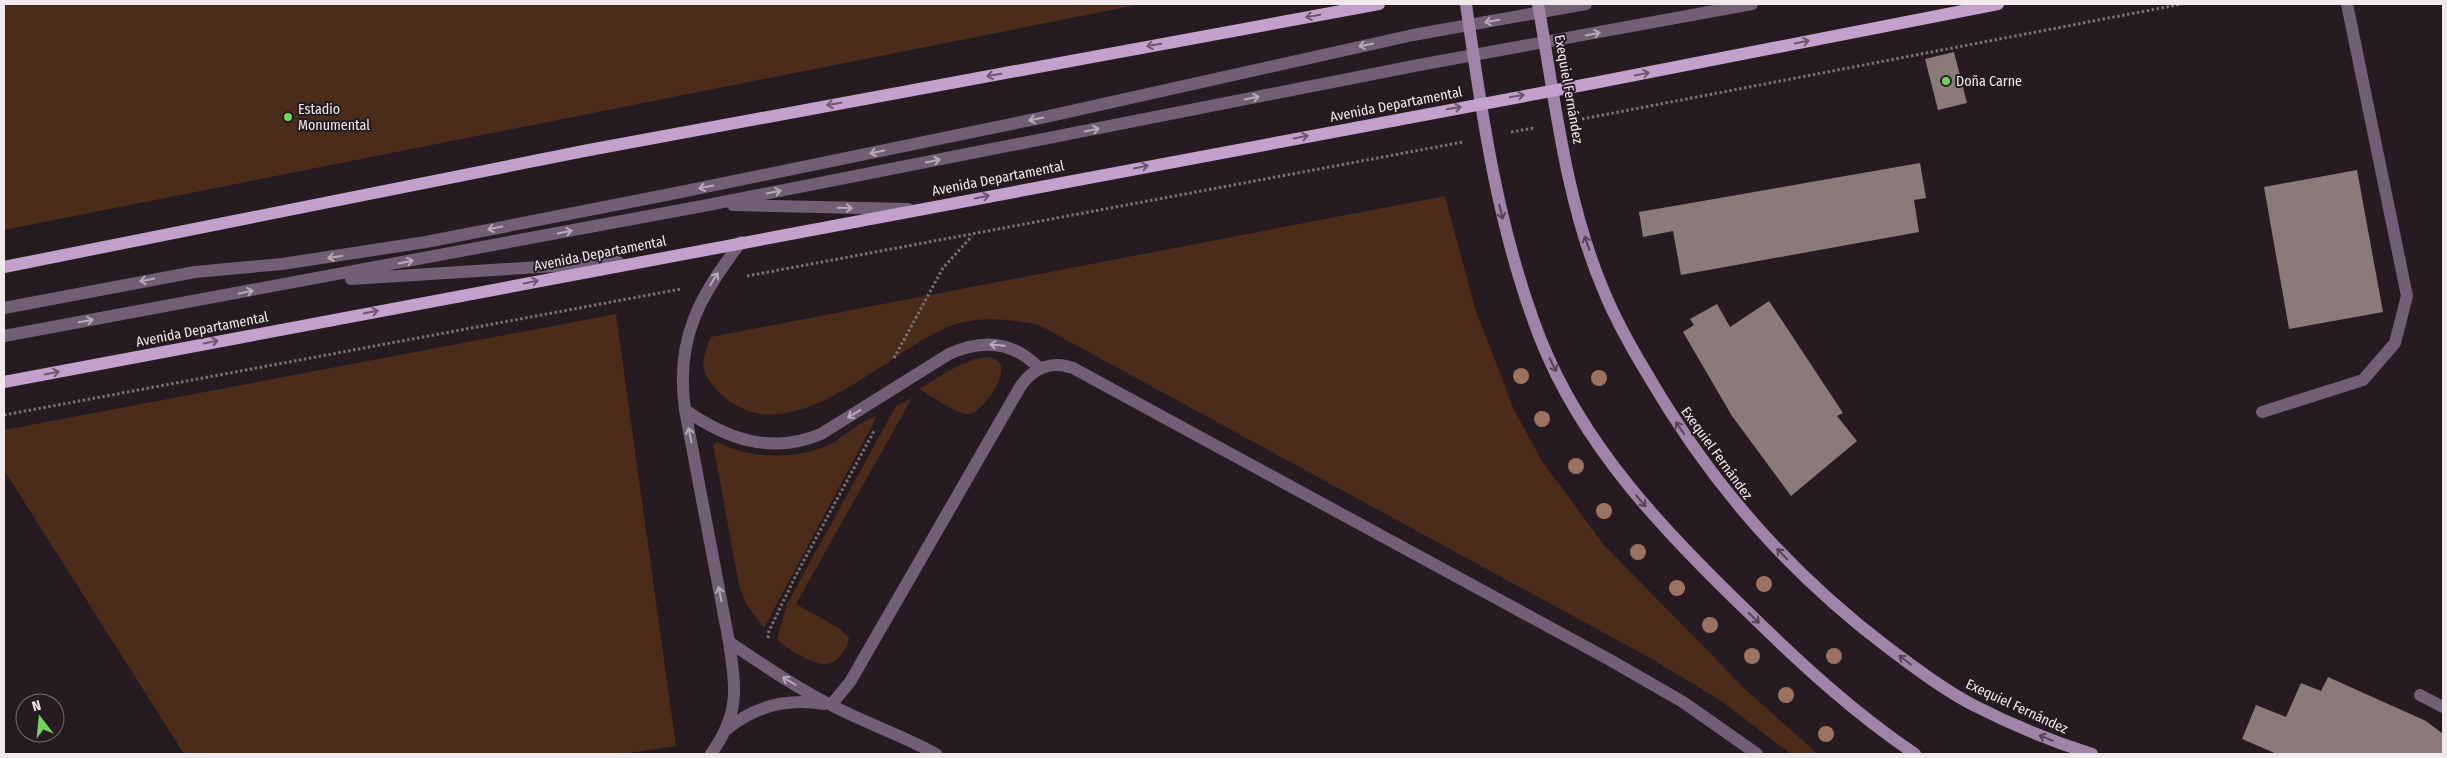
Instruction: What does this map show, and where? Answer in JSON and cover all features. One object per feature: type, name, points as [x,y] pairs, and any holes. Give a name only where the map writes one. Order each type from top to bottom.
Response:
[{"type":"main road","points":[[4,267],[589,150],[1378,4]]},
{"type":"main road","points":[[1466,4],[1486,137],[1502,217],[1520,282],[1540,340],[1597,444],[1655,518],[1799,662],[1838,696],[1915,754]]},
{"type":"main road","name":"Avenida Departamental","points":[[4,382],[1554,90],[1998,4]]},
{"type":"main road","name":"Exequiel Fernández","points":[[1539,8],[1576,209],[1603,289],[1634,352],[1670,413],[1736,506],[1786,559],[1839,608],[1915,668],[1971,704],[2050,740],[2092,754]]},
{"type":"lane","points":[[4,308],[195,272],[282,264],[466,234],[1035,119],[1261,68],[1469,25],[1539,8],[1586,4]]},
{"type":"lane","points":[[4,336],[708,205],[1473,56],[1752,4]]},
{"type":"lane","points":[[2262,412],[2363,380],[2395,343],[2407,296],[2347,4]]},
{"type":"lane","points":[[708,205],[916,209]]},
{"type":"lane","points":[[727,729],[734,691],[729,642],[685,410],[681,372],[684,354],[700,304],[711,283],[741,242]]},
{"type":"lane","points":[[296,283],[641,261]]},
{"type":"lane","points":[[685,410],[709,427],[724,434],[765,443],[788,443],[821,434],[949,354],[963,348],[981,344],[1005,345],[1029,358],[1039,368]]},
{"type":"lane","points":[[831,705],[850,682],[1020,387],[1039,368],[1065,365],[1635,674],[1683,702],[1757,754]]},
{"type":"lane","points":[[729,642],[766,667],[831,705],[907,738],[936,754]]},
{"type":"lane","points":[[2420,695],[2443,707]]},
{"type":"lane","points":[[711,754],[727,729],[748,713],[782,703],[804,702],[831,705]]},
{"type":"path","points":[[4,415],[973,234],[2182,4]]},
{"type":"path","points":[[766,667],[769,631],[796,575],[886,410],[893,360],[943,268],[973,234]]},
{"type":"shaded area","name":"Estadio Monumental","points":[[4,4],[1142,4],[4,230]]},
{"type":"shaded area","points":[[1445,196],[1475,308],[1514,410],[1542,461],[1604,545],[1746,690],[1818,754],[1791,754],[1720,700],[1650,658],[1039,325],[992,319],[957,324],[921,341],[835,395],[805,408],[775,414],[746,410],[720,393],[705,373],[703,361],[711,337]]},
{"type":"shaded area","points":[[616,314],[676,746],[622,754],[184,754],[4,470],[4,430]]},
{"type":"shaded area","points":[[989,357],[996,360],[1001,366],[1000,379],[986,402],[974,412],[968,414],[957,411],[919,389],[961,365],[979,358]]},
{"type":"shaded area","points":[[912,398],[796,604],[839,628],[849,638],[847,646],[835,661],[827,664],[815,662],[793,651],[777,639],[787,604],[896,406]]},
{"type":"shaded area","points":[[876,416],[764,628],[746,604],[739,585],[713,444],[718,442],[730,448],[760,455],[792,455],[822,448],[859,424]]},
{"type":"building","name":"Doña Carne","points":[[1954,52],[1967,103],[1938,110],[1925,59]]},
{"type":"building","points":[[1920,163],[1926,198],[1914,200],[1919,232],[1681,275],[1673,231],[1643,237],[1639,212]]},
{"type":"building","points":[[2357,170],[2383,312],[2289,329],[2264,187]]},
{"type":"building","points":[[1769,301],[1843,413],[1837,416],[1857,441],[1791,496],[1732,416],[1683,332],[1694,325],[1690,319],[1717,304],[1730,327]]},
{"type":"building","points":[[2328,677],[2426,721],[2443,734],[2443,754],[2277,754],[2242,739],[2256,705],[2286,717],[2301,683],[2321,691]]},
{"type":"place","name":"Doña Carne","points":[[1946,81]]},
{"type":"place","name":"Estadio Monumental","points":[[288,117]]}]
